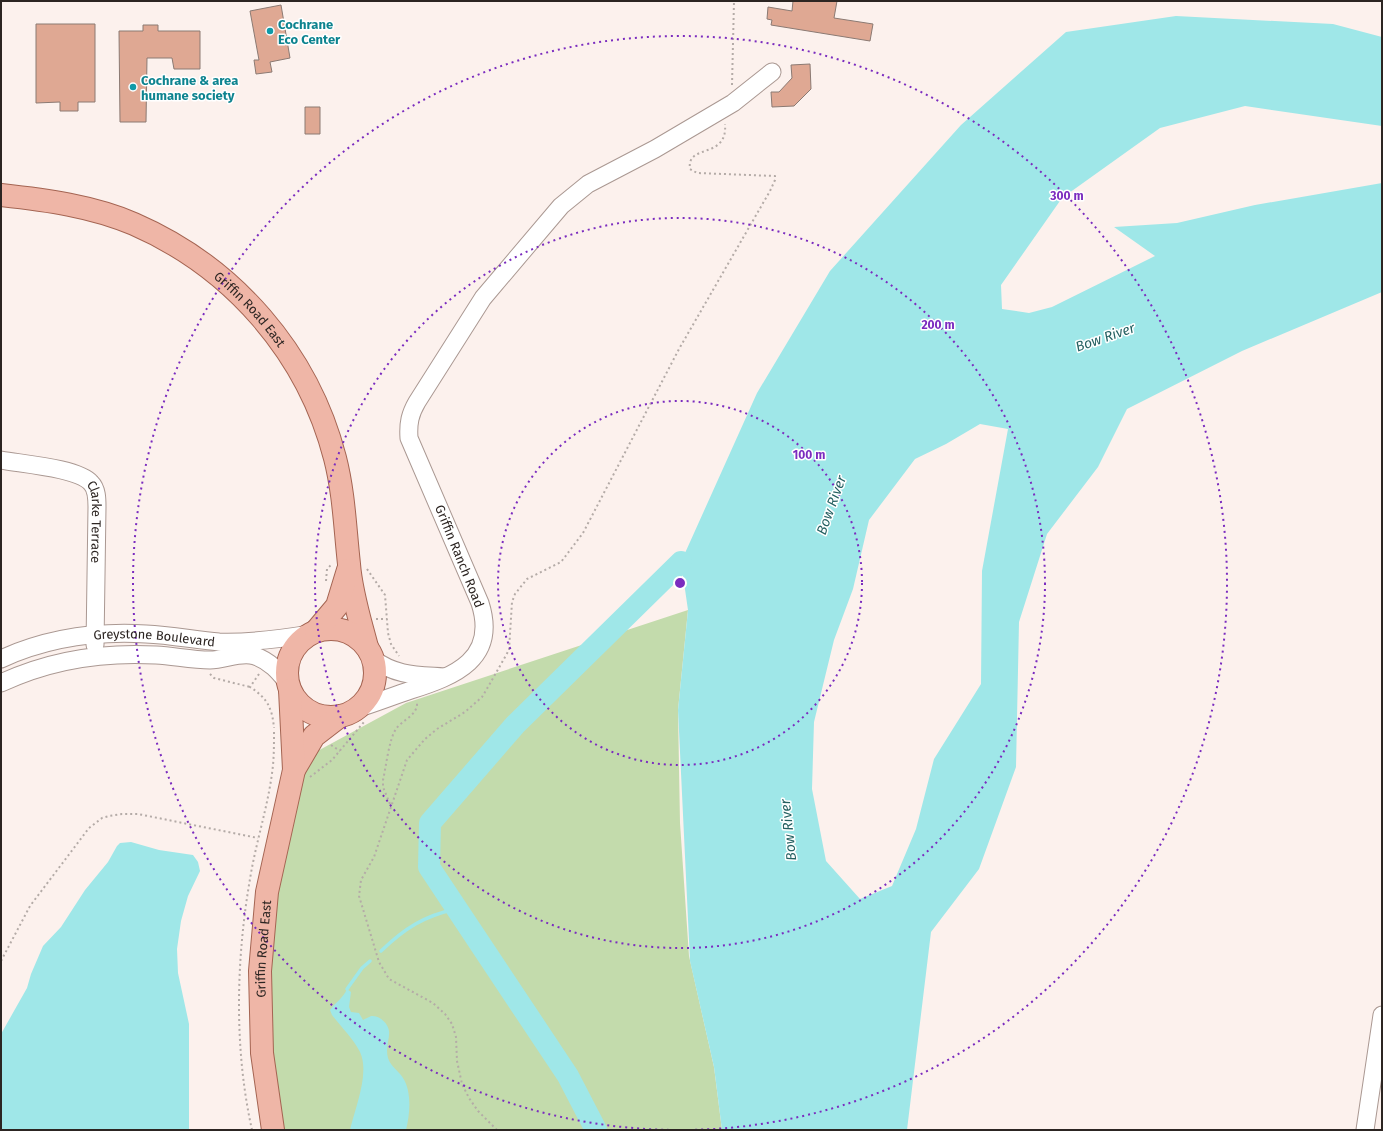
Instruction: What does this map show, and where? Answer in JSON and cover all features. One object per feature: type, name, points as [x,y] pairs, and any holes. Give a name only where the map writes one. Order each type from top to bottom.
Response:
[{"type":"main road","name":"Griffin Road East","points":[[1,195],[71,206],[133,224],[168,241],[204,264],[238,292],[267,322],[290,354],[305,381],[329,436],[344,498],[357,567],[370,653]]},
{"type":"main road","name":"Griffin Road East","points":[[313,633],[337,606],[357,567]]},
{"type":"main road","points":[[330,629],[344,631],[356,637],[370,653],[375,673],[373,687],[354,715],[324,717],[310,712],[298,703],[289,687],[287,669],[290,655],[298,643],[313,633],[330,629]]},
{"type":"main road","name":"Griffin Road East","points":[[272,1130],[262,1053],[259,1014],[260,971],[267,892],[294,770],[289,687]]},
{"type":"main road","name":"Griffin Road East","points":[[294,770],[314,736],[354,715]]},
{"type":"street","name":"Griffin Ranch Road","points":[[354,715],[429,686],[461,671],[477,652],[483,633],[484,619],[480,603],[434,493],[409,438],[408,425],[410,414],[483,298],[561,206],[588,184],[654,149],[733,103],[772,72]]},
{"type":"street","name":"Clarke Terrace","points":[[1,460],[70,471],[80,475],[92,483],[97,499],[95,657]]},
{"type":"street","name":"Greystone Boulevard","points":[[1,659],[54,641],[95,635],[147,634],[235,642],[274,640],[313,633]]},
{"type":"street","points":[[370,653],[385,668],[396,672],[448,677]]},
{"type":"street","name":"Greystone Boulevard","points":[[1,683],[40,667],[75,659],[122,654],[216,660],[249,655],[256,657],[272,666],[289,687]]},
{"type":"street","points":[[1365,1130],[1382,1015]]},
{"type":"path","points":[[730,91],[733,77],[734,1]]},
{"type":"path","points":[[497,1130],[478,1110],[469,1098],[462,1084],[457,1061],[456,1037],[449,1019],[433,1003],[389,979],[377,955],[359,896],[361,880],[374,857],[407,760],[415,749],[437,729],[465,712],[482,697],[509,650],[512,602],[515,594],[527,579],[561,562],[583,534],[679,349],[775,180],[775,176],[697,173],[690,169],[689,163],[691,157],[695,154],[714,149],[723,139],[725,131],[724,123],[718,111]]},
{"type":"path","points":[[357,567],[384,595],[391,644],[400,659]]},
{"type":"path","points":[[326,584],[327,569]]},
{"type":"path","points":[[250,687],[259,674]]},
{"type":"path","points":[[214,678],[250,687],[261,694],[270,707],[274,732],[272,772]]},
{"type":"path","points":[[391,805],[383,787],[383,780],[392,740],[396,729],[417,708],[416,699]]},
{"type":"path","points":[[289,794],[332,760],[340,751],[351,736],[354,715]]},
{"type":"path","points":[[1,961],[39,894],[89,828],[102,818],[122,814],[138,814],[258,838]]},
{"type":"green space","points":[[688,610],[678,710],[680,823],[689,956],[714,1067],[722,1130],[273,1130],[260,971],[301,760],[406,703]]},
{"type":"water","name":"Bow River","points":[[1176,16],[1333,24],[1382,37],[1382,126],[1245,106],[1160,128],[1062,198],[1001,285],[1002,309],[1029,313],[1052,307],[1155,256],[1114,227],[1177,223],[1255,205],[1382,183],[1382,292],[1242,351],[1127,409],[1098,467],[1047,534],[1019,622],[1016,767],[979,869],[931,932],[907,1130],[722,1130],[714,1067],[690,961],[678,710],[688,610],[681,562],[757,393],[830,271],[961,125],[1066,32]],"holes":[[[980,424],[1008,429],[982,571],[981,684],[934,759],[916,829],[892,886],[860,899],[826,861],[812,789],[814,722],[834,640],[853,589],[869,520],[915,459],[946,444]]]},
{"type":"water","points":[[131,842],[159,850],[193,855],[198,862],[200,871],[188,896],[181,921],[177,949],[178,973],[189,1024],[189,1130],[1,1130],[1,1034],[27,988],[31,974],[43,946],[61,927],[85,890],[108,862],[117,846],[120,843]]},
{"type":"water","points":[[347,989],[351,992],[349,1007],[351,1012],[359,1013],[363,1020],[371,1016],[380,1018],[385,1022],[388,1028],[388,1058],[403,1078],[408,1090],[409,1110],[406,1130],[350,1130],[361,1091],[363,1080],[363,1060],[357,1047],[332,1015],[330,1010],[344,995]]},
{"type":"building","points":[[793,1],[837,1],[834,18],[873,24],[870,41],[771,25],[772,20],[767,19],[768,7],[792,11]]},
{"type":"building","name":"Cochrane Eco Center","points":[[281,5],[290,58],[270,62],[272,72],[256,74],[254,60],[259,60],[250,11]]},
{"type":"building","points":[[36,24],[95,24],[95,102],[78,102],[78,111],[60,111],[60,102],[36,103]]},
{"type":"building","name":"Cochrane & area humane society","points":[[143,25],[158,25],[158,31],[200,31],[200,69],[174,69],[172,58],[147,58],[146,122],[120,122],[119,31],[143,31]]},
{"type":"building","points":[[810,64],[811,89],[794,106],[772,107],[771,92],[779,92],[792,78],[791,65]]},
{"type":"building","points":[[305,107],[320,107],[320,134],[305,134]]},
{"type":"waterway","points":[[596,1130],[568,1076],[429,867],[430,823],[515,725],[681,562]]},
{"type":"waterway","points":[[381,951],[407,929],[434,915],[456,909]]},
{"type":"waterway","points":[[347,989],[362,968],[370,961]]},
{"type":"place","name":"Cochrane Eco Center","points":[[270,31]]},
{"type":"place","name":"Cochrane & area humane society","points":[[133,87]]}]
